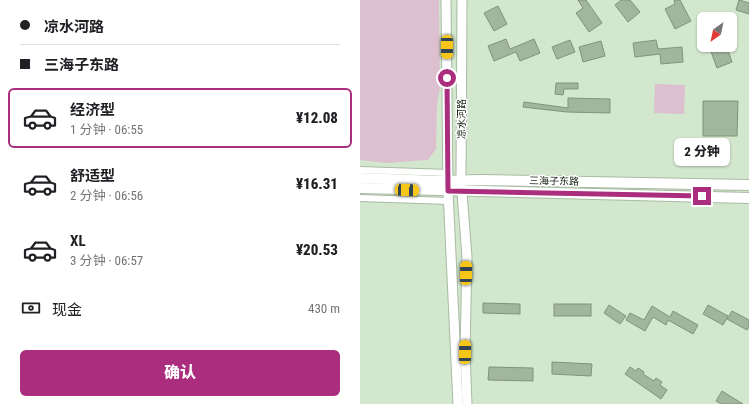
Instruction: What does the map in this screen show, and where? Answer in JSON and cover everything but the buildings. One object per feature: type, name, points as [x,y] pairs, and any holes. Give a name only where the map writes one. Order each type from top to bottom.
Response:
[{"type":"main road","name":"三海子东路","points":[[367,184],[448,186],[749,185]]},
{"type":"main road","name":"三海子东路","points":[[461,185],[749,198]]},
{"type":"street","name":"凉水河路","points":[[446,0],[448,186],[458,404]]},
{"type":"street","name":"凉水河路","points":[[462,0],[461,185],[467,257],[465,352],[467,404]]},
{"type":"street","points":[[360,170],[367,184]]},
{"type":"street","points":[[367,184],[448,186]]},
{"type":"street","points":[[360,198],[367,184]]},
{"type":"shaded area","points":[[360,0],[439,0],[440,87],[437,106],[436,149],[428,160],[387,163],[360,160]]},
{"type":"shaded area","points":[[655,84],[685,85],[684,114],[654,113]]},
{"type":"route","points":[[447,78],[448,191],[702,196]]}]
